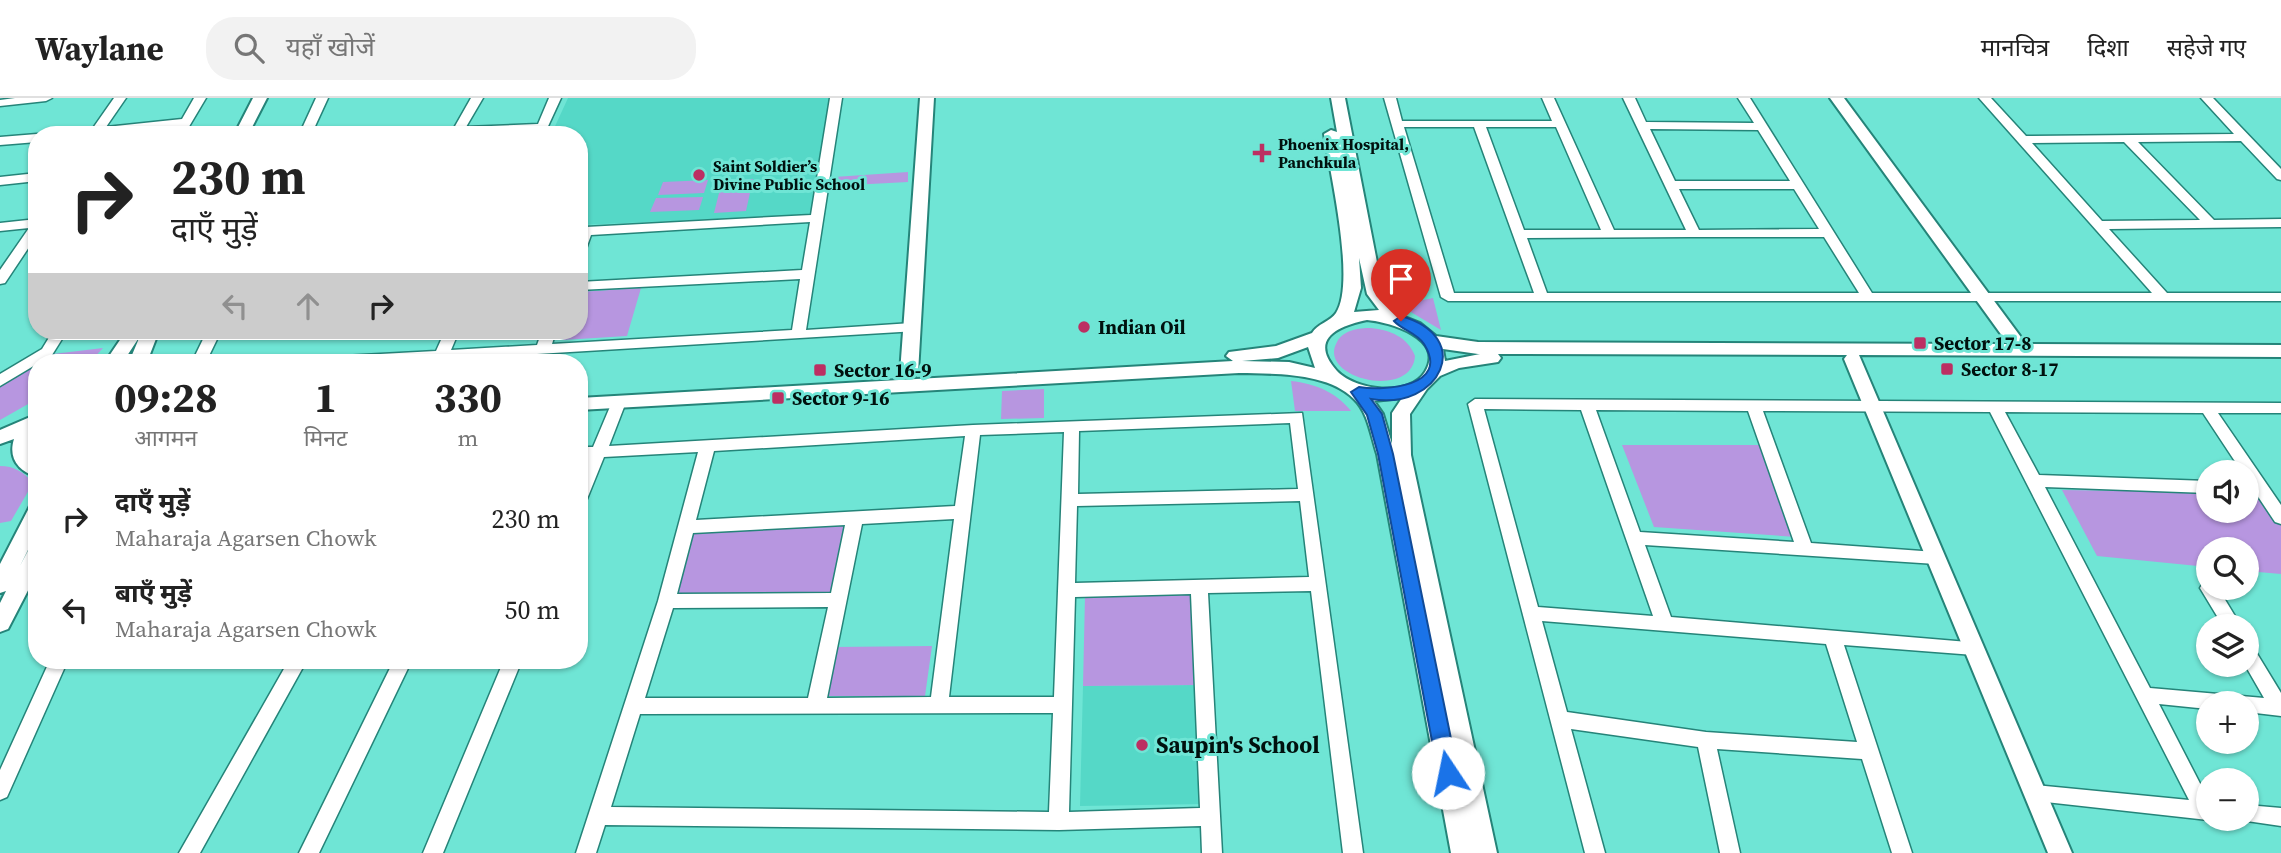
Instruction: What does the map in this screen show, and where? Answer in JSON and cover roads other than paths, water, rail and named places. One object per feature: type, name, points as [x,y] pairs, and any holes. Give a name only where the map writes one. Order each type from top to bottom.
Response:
[{"type":"street","points":[[0,103],[46,98]]},
{"type":"street","points":[[100,126],[120,98]]},
{"type":"street","points":[[183,126],[200,98]]},
{"type":"street","points":[[246,126],[260,98]]},
{"type":"street","points":[[259,126],[273,98]]},
{"type":"street","points":[[309,126],[322,98]]},
{"type":"street","points":[[461,126],[477,98]]},
{"type":"street","points":[[542,126],[555,98]]},
{"type":"street","points":[[798,335],[836,98]]},
{"type":"street","points":[[909,373],[927,98]]},
{"type":"street","points":[[1326,98],[1352,267],[1353,288],[1343,318]]},
{"type":"street","points":[[1338,98],[1369,271],[1375,294],[1392,318]]},
{"type":"street","points":[[1390,98],[1448,297],[2281,297]]},
{"type":"street","points":[[1548,98],[1609,233]]},
{"type":"street","points":[[1629,98],[1695,234]]},
{"type":"street","points":[[1744,98],[1868,297]]},
{"type":"street","points":[[1837,98],[2021,350]]},
{"type":"street","points":[[1985,98],[2163,296]]},
{"type":"street","points":[[2207,98],[2281,176]]},
{"type":"street","points":[[146,126],[185,122]]},
{"type":"street","points":[[1396,124],[1560,124]]},
{"type":"street","points":[[1479,124],[1542,297]]},
{"type":"street","points":[[1642,125],[1762,127]]},
{"type":"street","points":[[2023,140],[2244,137]]},
{"type":"street","points":[[0,141],[28,139]]},
{"type":"street","points":[[2128,139],[2211,224]]},
{"type":"street","points":[[0,181],[28,178]]},
{"type":"street","points":[[1671,185],[1798,185]]},
{"type":"street","points":[[588,231],[817,218]]},
{"type":"street","points":[[2099,225],[2281,223]]},
{"type":"street","points":[[0,227],[28,225]]},
{"type":"street","points":[[1520,234],[1829,233]]},
{"type":"street","points":[[0,280],[28,238]]},
{"type":"street","points":[[588,286],[808,274]]},
{"type":"street","points":[[1330,377],[1315,353],[1319,337],[1327,327],[1343,318],[1367,315],[1392,318],[1416,328],[1430,341],[1437,358],[1427,379],[1401,413],[1402,455],[1485,853]]},
{"type":"street","points":[[448,340],[442,354],[912,328]]},
{"type":"street","points":[[588,391],[1237,356],[1278,352],[1319,337]]},
{"type":"street","points":[[44,354],[54,340]]},
{"type":"street","points":[[543,349],[546,340]]},
{"type":"street","points":[[1430,341],[1478,348],[2281,351]]},
{"type":"street","points":[[588,404],[1238,367],[1289,368],[1330,377],[1359,392],[1396,394],[1456,362],[1481,358],[2281,361]]},
{"type":"street","points":[[1853,359],[2060,853]]},
{"type":"street","points":[[0,381],[28,364]]},
{"type":"street","points":[[1359,392],[1374,414],[1386,454],[1464,853]]},
{"type":"street","points":[[588,477],[619,402]]},
{"type":"street","points":[[1595,853],[1475,404],[2281,408]]},
{"type":"street","points":[[1586,404],[1665,624]]},
{"type":"street","points":[[1754,406],[1805,551]]},
{"type":"street","points":[[2206,406],[2238,460]]},
{"type":"street","points":[[1996,408],[2196,792]]},
{"type":"street","points":[[588,453],[973,430],[1297,416],[1305,495],[1353,853]]},
{"type":"street","points":[[0,437],[28,425]]},
{"type":"street","points":[[1059,821],[1072,426]]},
{"type":"street","points":[[28,430],[21,440],[21,457],[28,466]]},
{"type":"street","points":[[939,704],[973,430]]},
{"type":"street","points":[[586,853],[667,601],[707,446]]},
{"type":"street","points":[[0,456],[21,457]]},
{"type":"street","points":[[2034,481],[2196,487]]},
{"type":"street","points":[[2259,494],[2281,518]]},
{"type":"street","points":[[1071,500],[1305,495]]},
{"type":"street","points":[[687,527],[963,512]]},
{"type":"street","points":[[816,705],[855,517]]},
{"type":"street","points":[[0,584],[28,530]]},
{"type":"street","points":[[1636,538],[1936,558]]},
{"type":"street","points":[[0,623],[28,570]]},
{"type":"street","points":[[1067,590],[1317,584]]},
{"type":"street","points":[[1199,586],[1212,853]]},
{"type":"street","points":[[667,601],[838,600]]},
{"type":"street","points":[[1531,614],[1974,648]]},
{"type":"street","points":[[1833,636],[1902,853]]},
{"type":"street","points":[[0,791],[55,669]]},
{"type":"street","points":[[189,853],[293,669]]},
{"type":"street","points":[[309,853],[399,669]]},
{"type":"street","points":[[433,853],[509,669]]},
{"type":"street","points":[[2259,672],[2281,708]]},
{"type":"street","points":[[2144,695],[2196,700]]},
{"type":"street","points":[[633,706],[1064,705]]},
{"type":"street","points":[[2259,706],[2281,708]]},
{"type":"street","points":[[1559,719],[1706,740],[1870,751]]},
{"type":"street","points":[[1706,740],[1730,853]]},
{"type":"street","points":[[2035,794],[2196,810]]},
{"type":"street","points":[[2259,815],[2281,817]]},
{"type":"street","points":[[598,816],[1059,821],[1210,817]]},
{"type":"place","name":"Phoenix Hospital, Panchkula","points":[[1262,153]]},
{"type":"place","name":"Saint Soldier’s Divine Public School","points":[[699,175]]},
{"type":"place","name":"Indian Oil","points":[[1084,327]]},
{"type":"place","name":"Sector 17-8","points":[[1920,343]]},
{"type":"place","name":"Sector 8-17","points":[[1947,369]]},
{"type":"place","name":"Sector 16-9","points":[[820,370]]},
{"type":"place","name":"Sector 9-16","points":[[778,398]]},
{"type":"place","name":"Saupin's School","points":[[1142,745]]}]
